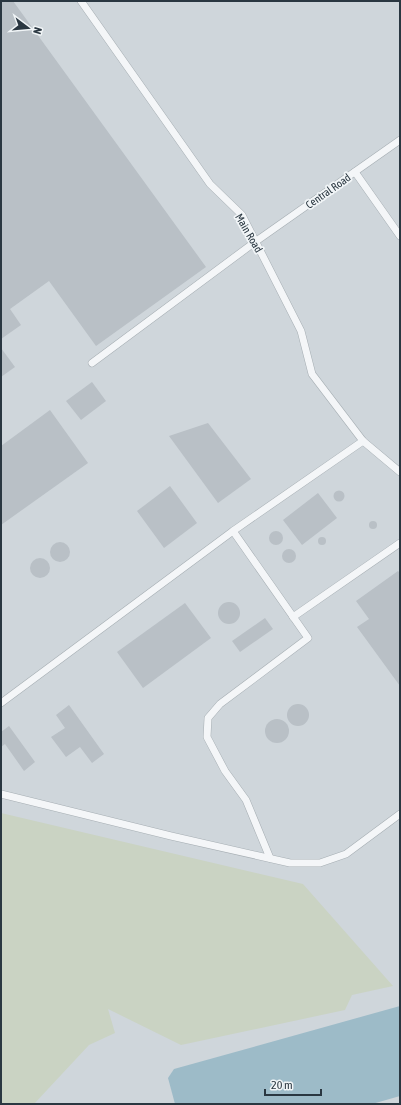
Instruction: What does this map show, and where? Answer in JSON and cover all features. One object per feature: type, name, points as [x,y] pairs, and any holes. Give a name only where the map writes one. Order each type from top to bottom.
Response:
[{"type":"lane","name":"Main Road","points":[[81,1],[210,184],[242,215],[301,331],[312,374],[363,440],[400,472]]},
{"type":"lane","name":"Central Road","points":[[92,362],[255,242],[400,140]]},
{"type":"lane","points":[[355,172],[400,236]]},
{"type":"lane","points":[[1,703],[233,531],[363,440]]},
{"type":"lane","points":[[233,531],[308,638],[220,704],[208,718],[207,737],[225,771],[246,800],[270,858]]},
{"type":"lane","points":[[293,617],[400,543]]},
{"type":"lane","points":[[1,794],[171,836],[290,863],[320,864],[346,854],[400,814]]},
{"type":"shaded area","points":[[1,1],[400,1],[400,1104],[1,1104]]},
{"type":"green space","points":[[1,813],[303,884],[393,986],[352,995],[345,1010],[181,1045],[108,1009],[115,1033],[89,1045],[34,1104],[1,1104]]},
{"type":"water","points":[[400,1006],[400,1096],[372,1104],[175,1104],[168,1078],[174,1069]]},
{"type":"building","points":[[1,1],[13,1],[206,267],[96,346],[49,281],[10,309],[21,325],[1,339]]},
{"type":"building","points":[[1,348],[15,367],[1,377]]},
{"type":"building","points":[[92,382],[106,401],[81,420],[66,401]]},
{"type":"building","points":[[50,410],[88,463],[1,525],[1,446]]},
{"type":"building","points":[[208,423],[251,479],[218,503],[169,436]]},
{"type":"building","points":[[170,486],[197,523],[164,548],[137,511]]},
{"type":"building","points":[[337,491],[341,491],[343,492],[343,500],[337,501],[334,498],[334,494]]},
{"type":"building","points":[[318,493],[337,518],[302,545],[283,520]]},
{"type":"building","points":[[371,521],[375,521],[377,525],[375,529],[371,529],[369,527],[369,523]]},
{"type":"building","points":[[276,531],[281,533],[283,538],[281,543],[276,545],[271,543],[269,538],[271,533]]},
{"type":"building","points":[[320,537],[324,537],[326,541],[324,545],[320,545],[318,543],[318,539]]},
{"type":"building","points":[[56,542],[64,542],[70,548],[70,556],[64,562],[56,562],[50,556],[50,548]]},
{"type":"building","points":[[286,549],[292,549],[296,553],[296,559],[292,563],[286,563],[282,559],[282,553]]},
{"type":"building","points":[[36,558],[44,558],[50,564],[50,572],[44,578],[36,578],[30,572],[30,564]]},
{"type":"building","points":[[398,571],[400,573],[400,686],[357,627],[369,619],[356,601]]},
{"type":"building","points":[[229,602],[237,605],[240,613],[237,621],[229,624],[221,621],[218,613],[221,605]]},
{"type":"building","points":[[185,603],[211,638],[143,688],[117,652]]},
{"type":"building","points":[[265,618],[273,629],[240,652],[232,641]]},
{"type":"building","points":[[294,704],[302,704],[309,711],[309,719],[302,726],[294,726],[287,719],[287,711]]},
{"type":"building","points":[[69,705],[104,754],[92,763],[80,747],[66,757],[51,737],[65,728],[56,715]]},
{"type":"building","points":[[277,719],[285,723],[289,731],[285,739],[277,743],[269,739],[265,731],[269,723]]},
{"type":"building","points":[[9,726],[35,762],[24,771],[5,744],[1,747],[1,732]]}]
